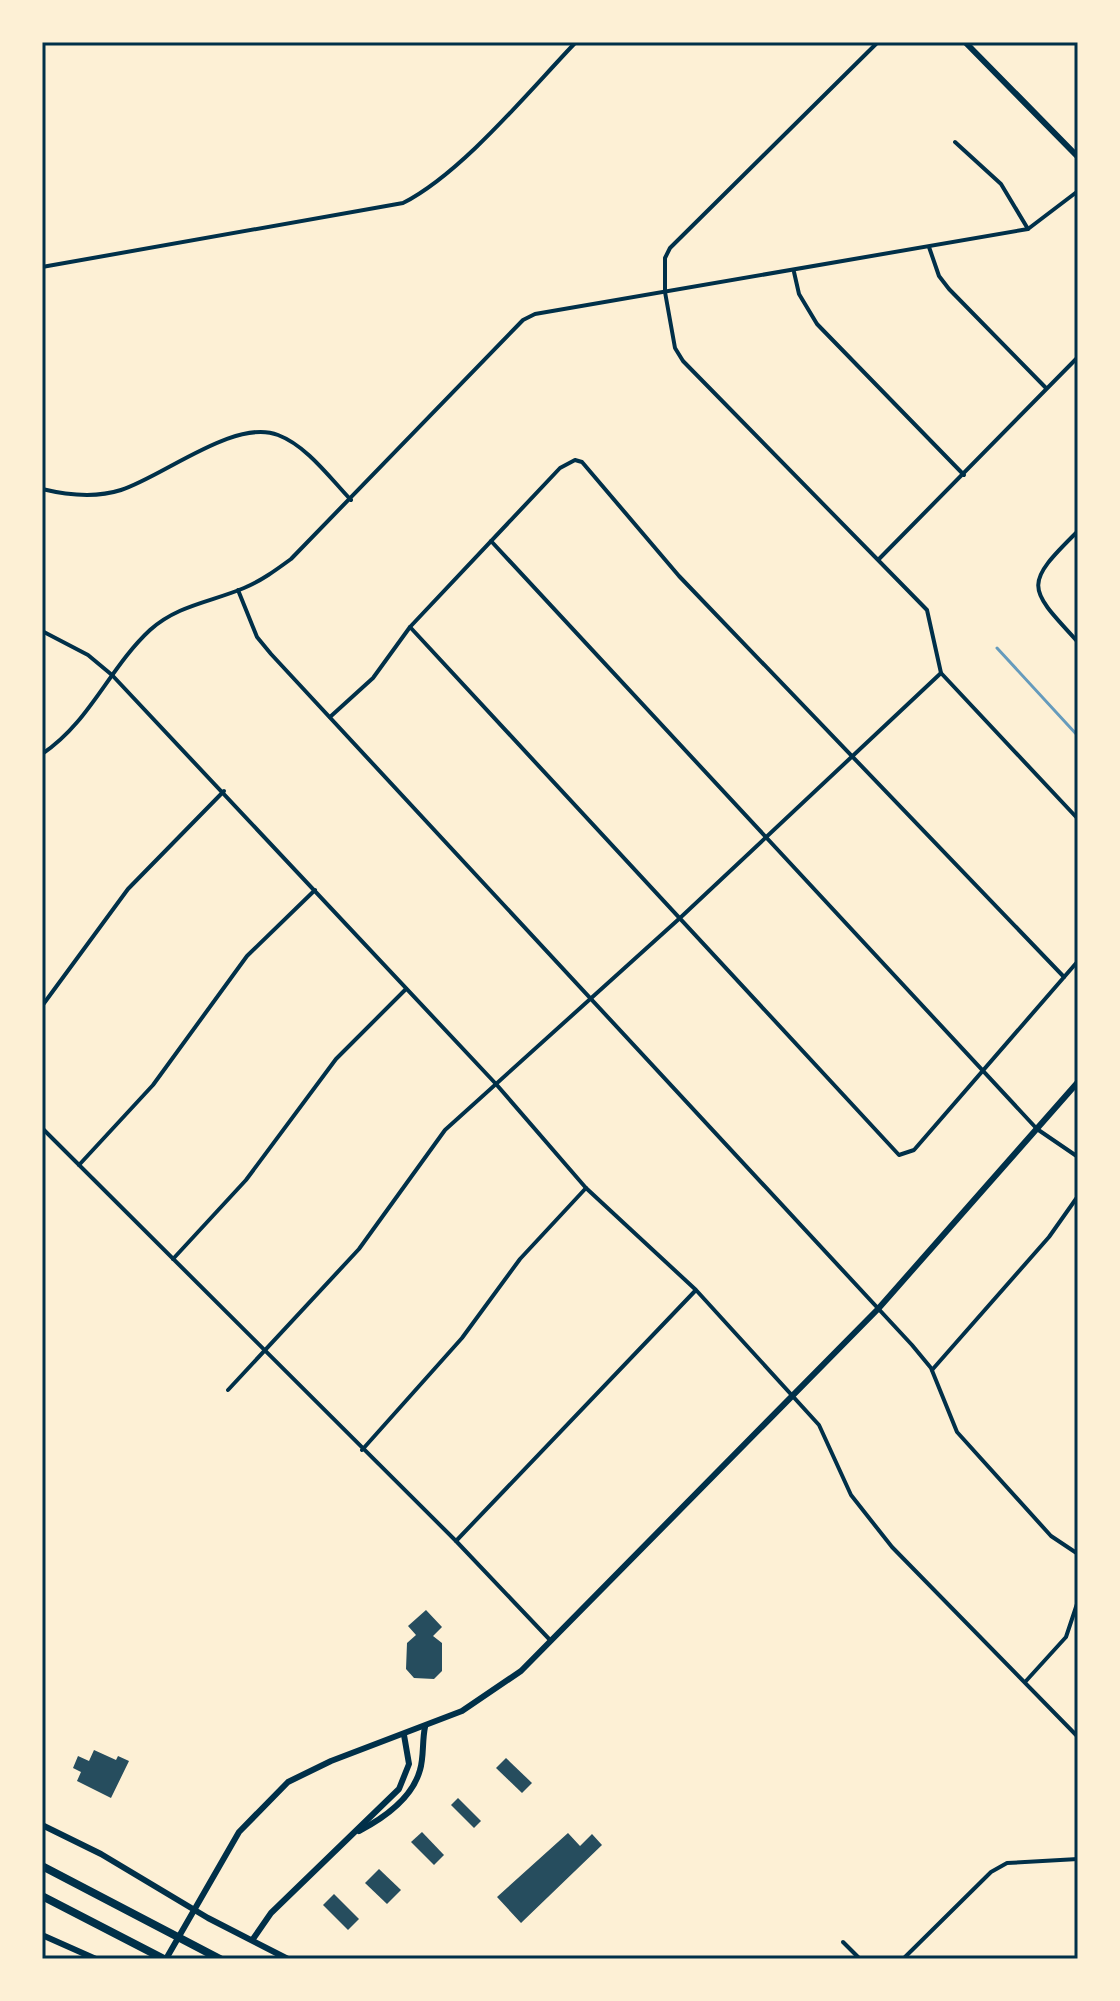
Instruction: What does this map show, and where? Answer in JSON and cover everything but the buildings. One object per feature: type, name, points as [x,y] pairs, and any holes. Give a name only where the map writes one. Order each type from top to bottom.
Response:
[{"type":"highway","points":[[42,1866],[220,1959]]},
{"type":"highway","points":[[42,1896],[165,1959]]},
{"type":"main road","points":[[965,42],[1078,157]]},
{"type":"main road","points":[[165,1959],[246,1823],[288,1782],[331,1761],[425,1726],[490,1695],[551,1641],[878,1309],[1078,1082]]},
{"type":"main road","points":[[353,1835],[381,1820],[412,1788],[421,1768],[425,1726]]},
{"type":"main road","points":[[253,1939],[271,1913],[403,1782],[409,1764],[404,1735]]},
{"type":"main road","points":[[42,1825],[110,1859],[208,1918],[288,1959]]},
{"type":"main road","points":[[42,1935],[95,1959]]},
{"type":"street","points":[[42,267],[403,203],[418,195],[476,144],[576,42]]},
{"type":"street","points":[[878,42],[670,248],[665,258],[665,292],[675,348],[683,361],[927,610],[941,673],[1078,819]]},
{"type":"street","points":[[955,142],[1001,184],[1028,229]]},
{"type":"street","points":[[42,754],[72,731],[112,675],[150,630],[171,614],[191,604],[238,590],[291,559],[351,501],[486,354],[523,320],[535,314],[794,272],[1028,229],[1078,191]]},
{"type":"street","points":[[929,246],[939,276],[949,289],[1046,388]]},
{"type":"street","points":[[794,272],[799,294],[817,324],[964,475]]},
{"type":"street","points":[[879,559],[1078,357]]},
{"type":"street","points":[[42,489],[72,494],[119,491],[250,430],[282,436],[304,452],[351,501]]},
{"type":"street","points":[[330,717],[373,678],[410,627],[560,468],[568,461],[582,462],[679,576],[1064,977]]},
{"type":"street","points":[[1078,531],[1040,569],[1037,580],[1038,593],[1044,605],[1078,642]]},
{"type":"street","points":[[491,541],[1037,1129],[1078,1157]]},
{"type":"street","points":[[238,590],[257,637],[472,866],[878,1309],[932,1370],[957,1432],[1051,1536],[1078,1554]]},
{"type":"street","points":[[410,627],[899,1155],[914,1150],[985,1072],[1078,961]]},
{"type":"street","points":[[42,631],[88,655],[112,675],[496,1084],[586,1188],[696,1290],[819,1425],[840,1476],[865,1515],[913,1569],[1078,1737]]},
{"type":"street","points":[[228,1390],[266,1354],[359,1249],[431,1145],[680,918],[941,673]]},
{"type":"street","points":[[42,1006],[128,889],[224,791]]},
{"type":"street","points":[[79,1165],[153,1085],[247,956],[315,890]]},
{"type":"street","points":[[173,1259],[246,1180],[336,1059],[406,989]]},
{"type":"street","points":[[42,1128],[456,1541],[551,1641]]},
{"type":"street","points":[[362,1450],[446,1357],[520,1259],[586,1188]]},
{"type":"street","points":[[932,1370],[1049,1237],[1078,1196]]},
{"type":"street","points":[[456,1541],[696,1290]]},
{"type":"street","points":[[1026,1681],[1066,1637],[1078,1601]]},
{"type":"street","points":[[903,1959],[991,1872],[1007,1863],[1078,1859]]},
{"type":"street","points":[[843,1942],[860,1959]]},
{"type":"waterway","points":[[997,648],[1078,736]]}]
